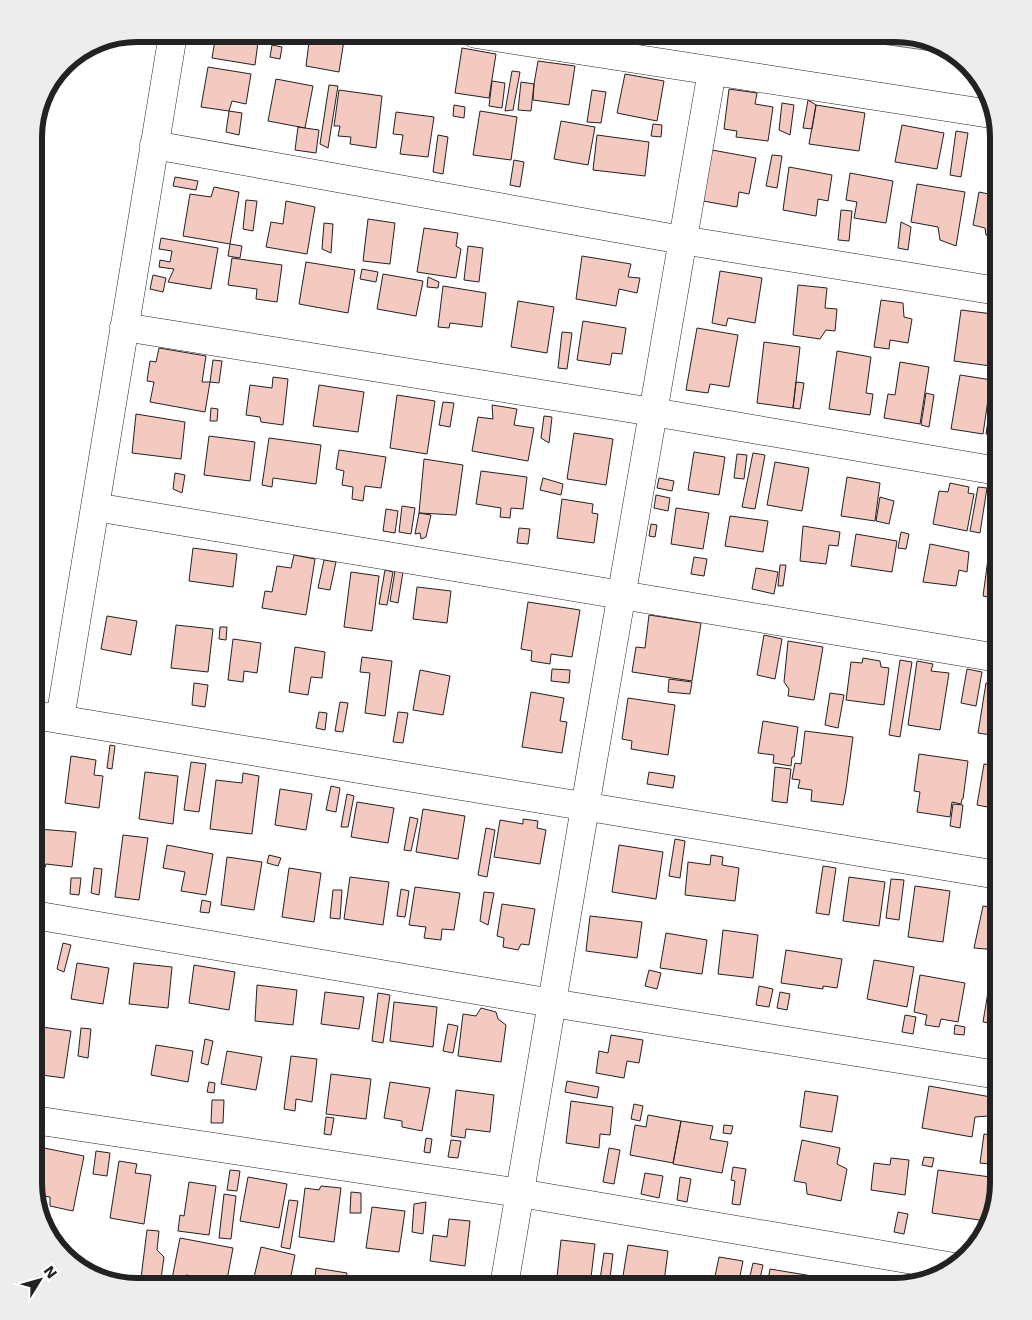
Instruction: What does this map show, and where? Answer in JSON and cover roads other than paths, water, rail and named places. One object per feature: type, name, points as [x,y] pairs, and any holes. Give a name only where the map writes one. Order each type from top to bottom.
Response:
[{"type":"street","points":[[60,719],[171,43]]},
{"type":"street","points":[[533,43],[986,113]]},
{"type":"street","points":[[505,1278],[652,412],[712,71]]},
{"type":"street","points":[[154,144],[682,240],[990,289]]},
{"type":"street","points":[[124,327],[652,412],[990,470]]},
{"type":"street","points":[[95,507],[990,657]]},
{"type":"street","points":[[42,716],[990,874]]},
{"type":"street","points":[[42,916],[990,1075]]},
{"type":"street","points":[[42,1121],[520,1193],[942,1265]]}]
